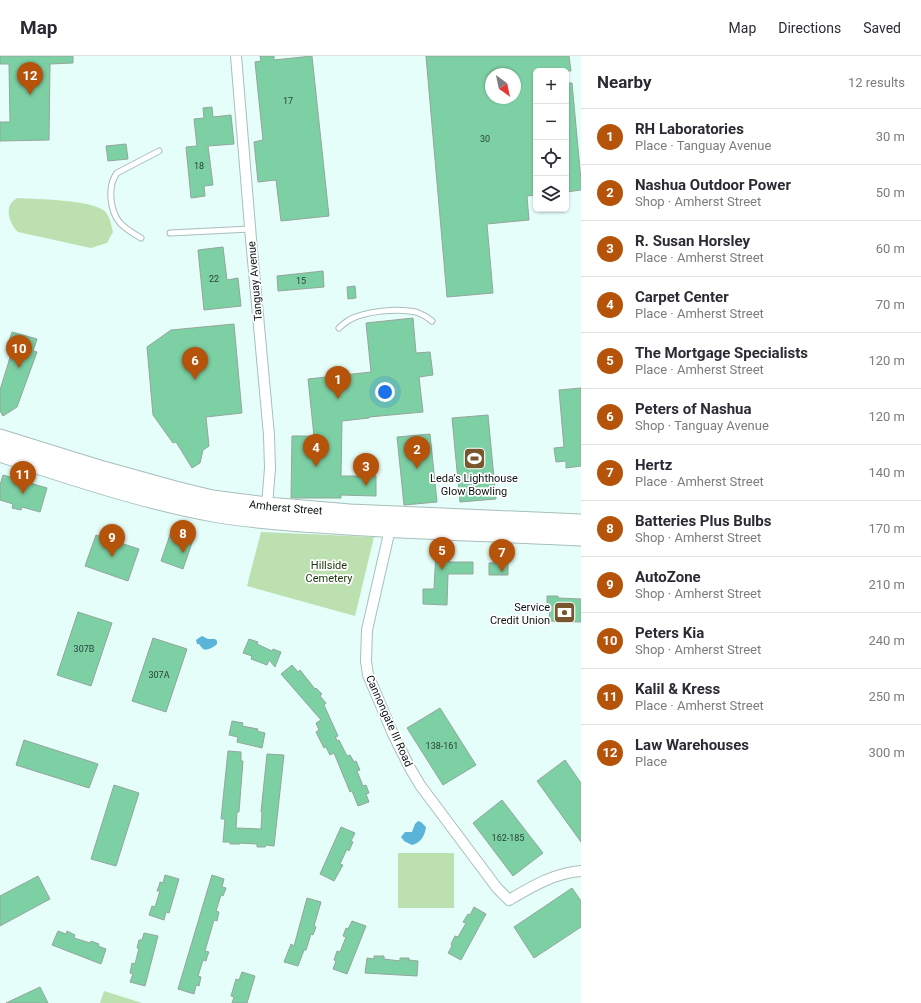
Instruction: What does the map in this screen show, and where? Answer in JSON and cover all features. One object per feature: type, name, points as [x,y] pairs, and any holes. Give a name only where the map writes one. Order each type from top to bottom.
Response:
[{"type":"highway","name":"Amherst Street","points":[[0,438],[104,470],[212,499],[267,506],[350,513],[581,524]]},
{"type":"highway","name":"Amherst Street","points":[[4,458],[143,498],[194,510],[239,517],[277,522],[390,529],[581,537]]},
{"type":"street","name":"Tanguay Avenue","points":[[236,56],[269,435],[270,468],[267,506]]},
{"type":"street","name":"Cannongate III Road","points":[[390,529],[367,630],[366,661],[368,675],[410,768],[420,785],[497,888],[509,900],[554,877],[564,873],[581,871]]},
{"type":"lane","points":[[141,238],[125,228],[115,214],[111,196],[112,185],[114,177],[117,173],[160,152]]},
{"type":"lane","points":[[170,233],[250,229]]},
{"type":"lane","points":[[339,328],[349,320],[356,317],[379,312],[416,312],[426,316],[432,321]]},
{"type":"green space","points":[[17,198],[75,202],[96,207],[103,210],[107,214],[113,232],[107,243],[91,248],[18,232],[12,224],[9,216],[11,204]]},
{"type":"green space","name":"Hillside Cemetery","points":[[261,532],[374,537],[355,616],[247,586]]},
{"type":"green space","points":[[398,853],[454,853],[454,908],[398,908]]},
{"type":"green space","points":[[104,991],[142,1003],[100,1003]]},
{"type":"water","points":[[202,636],[208,639],[215,639],[217,644],[208,649],[203,649],[199,644],[197,644],[196,640]]},
{"type":"water","points":[[418,821],[426,827],[424,836],[420,841],[412,845],[404,841],[401,837],[405,832],[412,832]]},
{"type":"building","points":[[0,56],[73,56],[73,63],[50,64],[49,140],[0,141],[0,122],[10,122],[9,64],[0,64]]},
{"type":"building","points":[[260,56],[274,56],[274,60],[312,56],[329,216],[281,221],[276,180],[258,182],[254,142],[263,140],[255,62],[261,61]]},
{"type":"building","points":[[426,56],[569,56],[571,71],[569,71],[569,68],[533,68],[533,195],[527,196],[529,220],[487,224],[493,293],[447,297]]},
{"type":"building","points":[[569,83],[572,83],[581,190],[569,192]]},
{"type":"building","points":[[212,107],[213,117],[231,115],[234,144],[208,146],[213,185],[204,186],[205,196],[191,198],[186,147],[197,146],[194,119],[204,118],[203,108]]},
{"type":"building","points":[[126,144],[128,159],[108,161],[106,146]]},
{"type":"building","points":[[223,247],[227,280],[238,278],[241,306],[204,310],[198,250]]},
{"type":"building","points":[[323,271],[324,287],[278,291],[277,276]]},
{"type":"building","points":[[355,286],[356,298],[348,299],[347,287]]},
{"type":"building","points":[[413,318],[416,353],[430,352],[433,375],[419,377],[423,412],[342,421],[341,476],[376,476],[376,496],[341,495],[341,498],[291,498],[292,436],[314,436],[308,379],[371,372],[366,323]]},
{"type":"building","points":[[234,324],[242,413],[206,417],[209,446],[203,450],[200,463],[192,468],[176,442],[173,443],[153,415],[147,347],[171,330]]},
{"type":"building","points":[[12,332],[37,339],[33,351],[37,352],[17,407],[3,416],[0,411],[0,390],[12,351],[6,350]]},
{"type":"building","points":[[581,388],[581,466],[566,468],[566,461],[556,462],[554,448],[564,447],[559,390]]},
{"type":"building","name":"Leda's Lighthouse Glow Bowling","points":[[488,415],[496,499],[460,502],[452,418]]},
{"type":"building","points":[[430,434],[437,502],[404,505],[397,437]]},
{"type":"building","points":[[3,475],[47,488],[40,512],[22,507],[21,510],[12,508],[13,504],[0,500],[0,485]]},
{"type":"building","points":[[171,532],[193,540],[183,569],[161,561]]},
{"type":"building","points":[[96,535],[139,549],[128,581],[85,566]]},
{"type":"building","points":[[436,551],[449,551],[449,562],[473,562],[473,574],[448,574],[447,605],[423,604],[423,589],[434,589]]},
{"type":"building","points":[[508,562],[508,575],[489,575],[489,563]]},
{"type":"building","name":"Service Credit Union","points":[[547,596],[581,599],[581,622],[549,621],[550,606],[547,605]]},
{"type":"building","points":[[78,612],[112,623],[91,686],[57,675]]},
{"type":"building","points":[[153,638],[187,649],[166,712],[132,701]]},
{"type":"building","points":[[249,639],[258,642],[257,644],[272,651],[273,649],[281,652],[275,667],[269,660],[267,665],[251,659],[252,656],[243,653]]},
{"type":"building","points":[[292,665],[298,672],[300,670],[315,689],[316,688],[322,694],[320,696],[326,703],[324,705],[338,736],[335,736],[337,741],[339,740],[347,756],[350,755],[354,762],[356,761],[360,770],[357,771],[363,786],[366,785],[369,793],[366,794],[369,802],[358,806],[352,791],[350,792],[334,753],[330,755],[326,747],[324,748],[316,732],[319,730],[316,723],[321,720],[281,674]]},
{"type":"building","points":[[440,708],[476,765],[443,785],[407,728]]},
{"type":"building","points":[[232,721],[243,723],[242,726],[258,729],[257,731],[265,733],[262,748],[237,742],[238,737],[229,735]]},
{"type":"building","points":[[24,740],[98,764],[89,788],[16,765]]},
{"type":"building","points":[[228,751],[241,752],[241,761],[243,761],[239,812],[237,812],[236,828],[261,829],[261,812],[267,754],[284,755],[274,846],[266,845],[265,847],[257,847],[257,844],[230,844],[230,842],[223,842],[225,819],[221,819]]},
{"type":"building","points":[[565,760],[581,783],[581,842],[537,781]]},
{"type":"building","points":[[114,785],[139,793],[116,866],[91,859]]},
{"type":"building","points":[[502,800],[543,853],[513,876],[473,823]]},
{"type":"building","points":[[341,827],[355,833],[351,841],[353,842],[349,851],[347,849],[340,864],[343,865],[334,881],[320,874]]},
{"type":"building","points":[[165,875],[179,879],[169,913],[166,912],[164,920],[149,915],[152,906],[155,907],[160,891],[157,891],[160,882],[163,883]]},
{"type":"building","points":[[212,875],[224,879],[222,887],[226,888],[223,896],[221,895],[216,911],[219,912],[217,921],[214,920],[205,951],[209,952],[206,961],[203,960],[198,976],[201,977],[199,986],[196,985],[194,994],[178,989]]},
{"type":"building","points":[[38,876],[50,899],[0,926],[0,896]]},
{"type":"building","points":[[572,888],[581,901],[581,927],[534,958],[514,927]]},
{"type":"building","points":[[307,898],[321,902],[314,926],[316,927],[313,935],[311,934],[306,950],[304,950],[298,966],[284,962],[291,944],[294,946]]},
{"type":"building","points":[[474,907],[486,914],[461,960],[448,953],[455,936],[458,937],[466,923],[463,922],[468,914],[470,915]]},
{"type":"building","points":[[352,921],[366,926],[347,974],[333,969],[337,951],[340,952],[346,937],[343,936],[346,928],[348,929]]},
{"type":"building","points":[[58,931],[66,934],[67,931],[75,935],[74,938],[90,943],[91,941],[106,949],[101,964],[52,945]]},
{"type":"building","points":[[144,933],[158,936],[145,986],[130,982],[133,974],[130,973],[132,963],[135,964],[139,948],[137,948],[139,940],[142,940]]},
{"type":"building","points":[[374,956],[384,956],[384,959],[400,961],[400,958],[409,958],[409,960],[418,961],[417,976],[365,973],[367,958],[374,959]]},
{"type":"building","points":[[242,972],[255,976],[247,1003],[232,1003],[234,997],[231,996],[236,979],[239,980]]},
{"type":"building","points":[[40,987],[48,1003],[6,1003]]},
{"type":"place","name":"Law Warehouses","points":[[30,95]]},
{"type":"place","name":"Peters Kia","points":[[19,368]]},
{"type":"place","name":"Peters of Nashua","points":[[195,380]]},
{"type":"place","name":"RH Laboratories","points":[[338,399]]},
{"type":"place","name":"Leda's Lighthouse Glow Bowling","points":[[474,458]]},
{"type":"place","name":"Carpet Center","points":[[316,467]]},
{"type":"place","name":"Nashua Outdoor Power","points":[[417,469]]},
{"type":"place","name":"R. Susan Horsley","points":[[366,486]]},
{"type":"place","name":"Kalil & Kress","points":[[23,494]]},
{"type":"place","name":"Batteries Plus Bulbs","points":[[183,553]]},
{"type":"place","name":"AutoZone","points":[[112,557]]},
{"type":"place","name":"The Mortgage Specialists","points":[[442,570]]},
{"type":"place","name":"Hertz","points":[[502,572]]},
{"type":"place","name":"Service Credit Union","points":[[565,613]]}]
